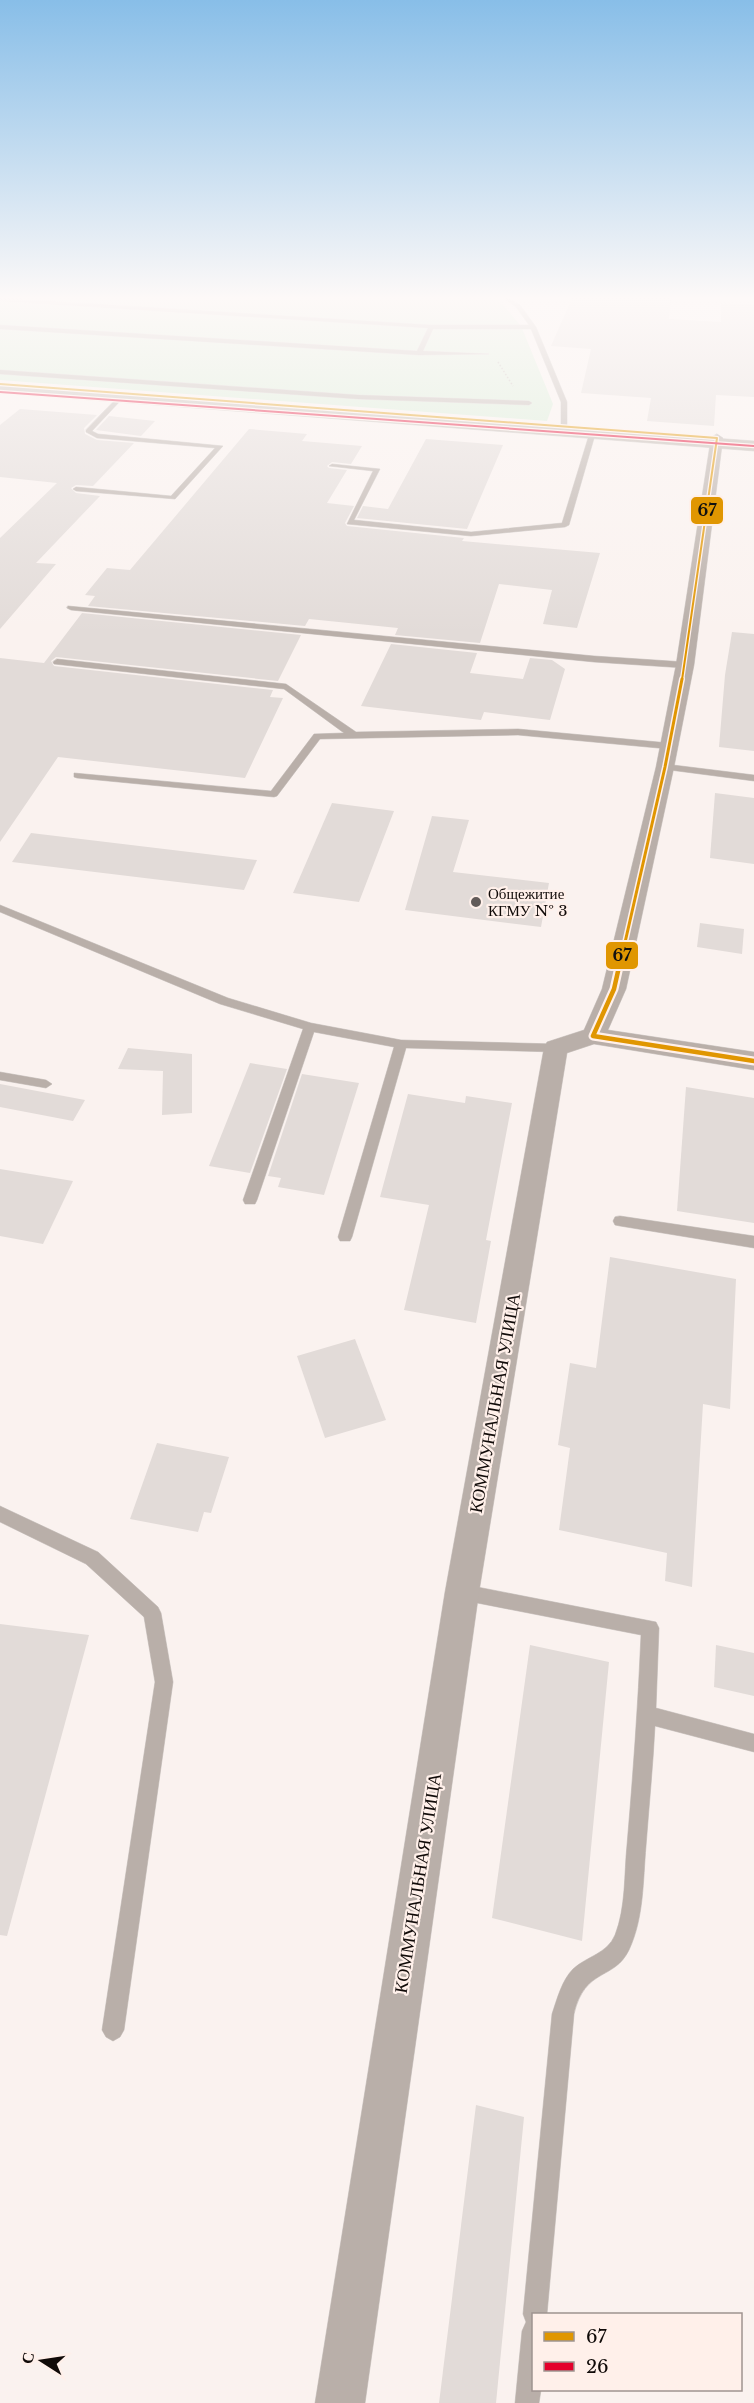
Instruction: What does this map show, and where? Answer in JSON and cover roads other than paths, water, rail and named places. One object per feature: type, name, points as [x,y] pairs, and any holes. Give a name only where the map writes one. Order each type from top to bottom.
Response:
[{"type":"highway","points":[[275,410],[592,435],[716,441],[754,439]]},
{"type":"highway","points":[[351,410],[564,426],[754,446]]},
{"type":"street","points":[[593,1036],[614,989],[665,767],[685,665],[716,441]]},
{"type":"street","points":[[556,1048],[593,1036],[754,1061]]},
{"type":"street","name":"КОММУНАЛЬНАЯ УЛИЦА","points":[[340,2403],[462,1592],[556,1048]]},
{"type":"lane","points":[[76,489],[173,498],[220,446],[97,436],[88,431],[108,410]]},
{"type":"lane","points":[[564,410],[564,426]]},
{"type":"lane","points":[[332,466],[377,470],[350,522],[471,534],[565,525],[592,435]]},
{"type":"lane","points":[[71,608],[594,659],[685,665]]},
{"type":"lane","points":[[57,662],[286,687],[355,736]]},
{"type":"lane","points":[[77,775],[274,794],[317,736],[518,732],[669,746]]},
{"type":"lane","points":[[665,767],[754,778]]},
{"type":"lane","points":[[0,908],[224,1001],[310,1026],[400,1044],[556,1048]]},
{"type":"lane","points":[[250,1200],[310,1026]]},
{"type":"lane","points":[[345,1237],[400,1044]]},
{"type":"lane","points":[[0,1076],[46,1083]]},
{"type":"lane","points":[[620,1221],[754,1242]]},
{"type":"lane","points":[[0,1514],[92,1558],[152,1613],[164,1682],[113,2030]]},
{"type":"lane","points":[[462,1592],[650,1628],[647,1715],[632,1902],[625,1935],[616,1952],[605,1963],[587,1971],[575,1982],[567,1996],[563,2014],[535,2313]]},
{"type":"lane","points":[[647,1715],[754,1743]]},
{"type":"lane","points":[[527,2403],[532,2352]]},
{"type":"place","name":"Общежитие КГМУ № 3","points":[[476,902]]}]
